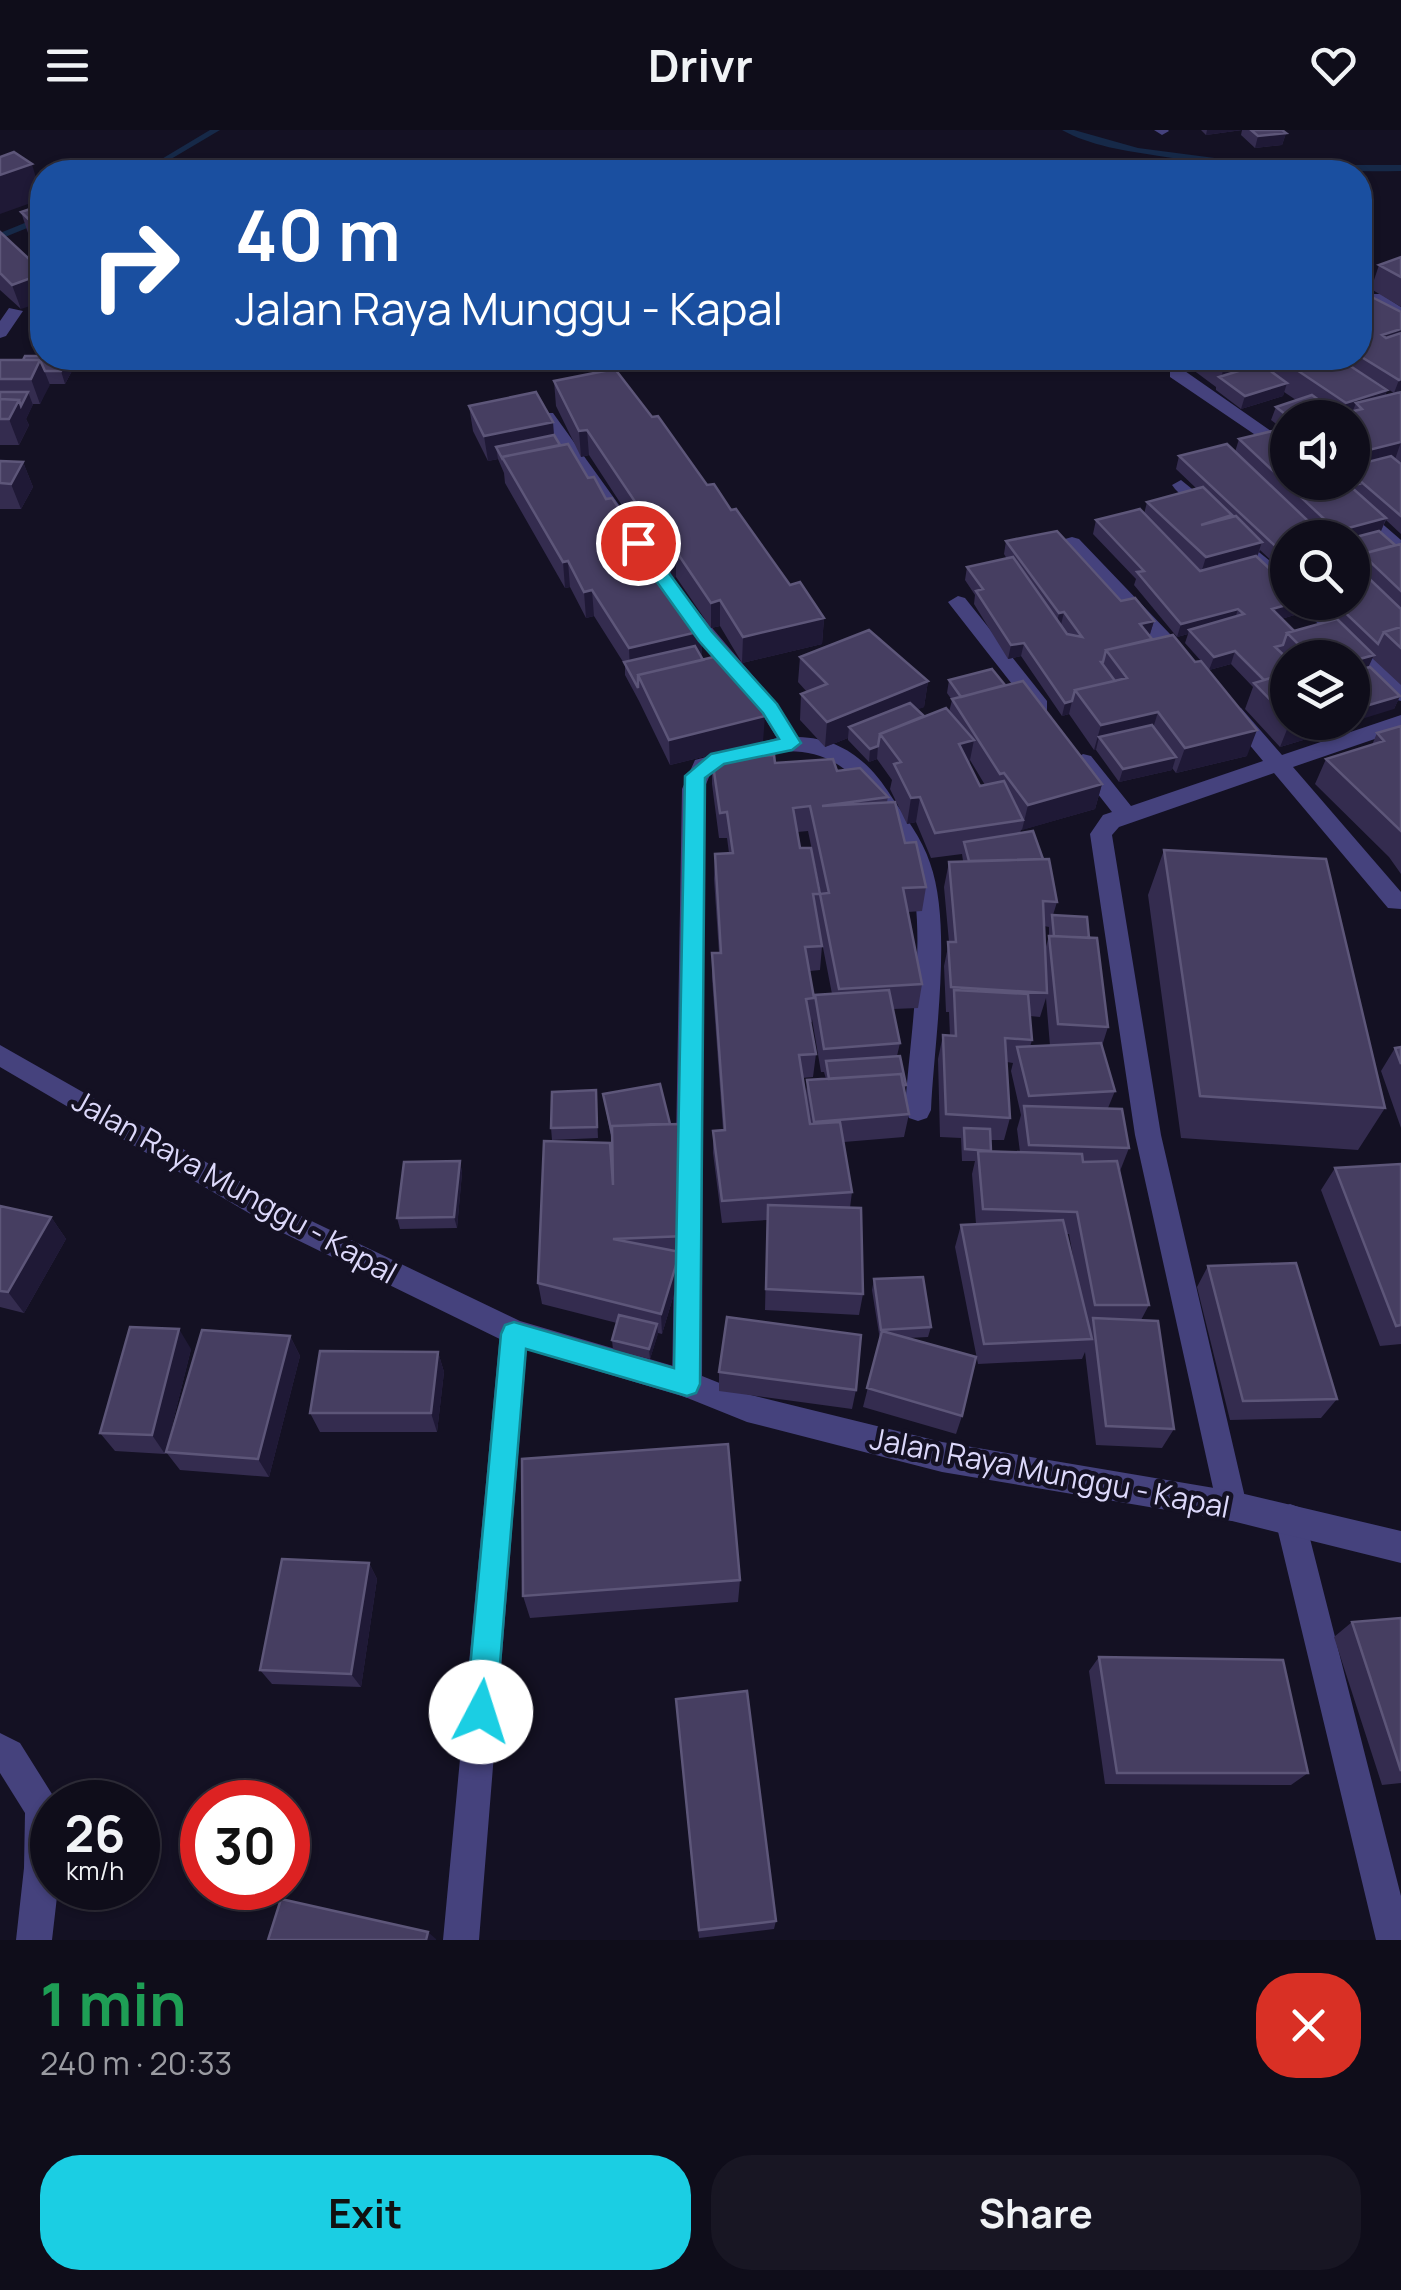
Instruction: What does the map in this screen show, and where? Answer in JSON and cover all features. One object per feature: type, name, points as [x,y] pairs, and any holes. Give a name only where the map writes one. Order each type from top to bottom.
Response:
[{"type":"street","points":[[1375,298],[1401,314]]},
{"type":"street","points":[[0,334],[15,310]]},
{"type":"street","points":[[1176,372],[1270,439]]},
{"type":"street","points":[[547,418],[626,527]]},
{"type":"street","points":[[1182,485],[1270,569]]},
{"type":"street","points":[[1344,500],[1401,550]]},
{"type":"street","points":[[1072,543],[1281,763],[1396,902]]},
{"type":"street","points":[[672,590],[705,636],[770,709],[792,743]]},
{"type":"street","points":[[958,602],[1060,731],[1115,821],[1148,1136],[1232,1506]]},
{"type":"street","points":[[1324,620],[1401,694]]},
{"type":"street","points":[[1115,821],[1401,722]]},
{"type":"street","points":[[687,1384],[695,776],[718,758],[792,743],[824,748],[859,767],[898,824],[922,870],[925,906],[918,1110]]},
{"type":"street","name":"Jalan Raya Munggu - Kapal","points":[[0,1056],[291,1224],[514,1334],[687,1384],[746,1408],[942,1457],[1232,1506],[1401,1548]]},
{"type":"street","points":[[461,1940],[514,1334]]},
{"type":"street","points":[[1290,1519],[1394,1940]]},
{"type":"street","points":[[0,1750],[8,1754],[42,1810],[42,1868],[34,1940]]},
{"type":"building","points":[[1251,130],[1282,130],[1286,133],[1258,136]]},
{"type":"building","points":[[14,152],[30,165],[0,175],[0,157]]},
{"type":"building","points":[[0,232],[30,260],[30,278],[12,285],[0,273]]},
{"type":"building","points":[[1401,257],[1401,277],[1379,265]]},
{"type":"building","points":[[1372,297],[1401,312],[1401,329],[1382,335],[1386,338],[1401,333],[1399,380],[1372,363]]},
{"type":"building","points":[[0,360],[30,360],[30,370],[35,370],[31,379],[0,379]]},
{"type":"building","points":[[616,370],[652,417],[658,416],[707,485],[714,484],[731,510],[736,509],[790,585],[800,582],[824,618],[743,637],[720,600],[711,603],[676,551],[671,552],[652,527],[587,430],[579,431],[554,381]]},
{"type":"building","points":[[1242,370],[1269,370],[1287,383],[1245,396],[1219,377]]},
{"type":"building","points":[[1297,370],[1356,370],[1387,390],[1342,400]]},
{"type":"building","points":[[0,392],[28,392],[21,406],[19,400],[0,399]]},
{"type":"building","points":[[536,392],[553,422],[484,436],[469,406]]},
{"type":"building","points":[[1401,392],[1401,442],[1370,450],[1368,400]]},
{"type":"building","points":[[0,399],[19,400],[9,419],[0,419]]},
{"type":"building","points":[[1270,432],[1270,468],[1239,439]]},
{"type":"building","points":[[554,435],[560,445],[502,457],[503,460],[496,447]]},
{"type":"building","points":[[568,444],[588,478],[594,477],[606,499],[612,498],[702,631],[629,648],[592,590],[584,592],[502,457]]},
{"type":"building","points":[[1227,444],[1270,485],[1270,500],[1286,500],[1307,520],[1270,520],[1270,541],[1179,456]]},
{"type":"building","points":[[1391,456],[1401,464],[1401,516],[1370,489],[1370,461]]},
{"type":"building","points":[[0,461],[23,462],[11,484],[0,483]]},
{"type":"building","points":[[1203,487],[1232,515],[1201,525],[1236,516],[1262,542],[1206,557],[1147,502]]},
{"type":"building","points":[[1304,500],[1366,500],[1386,518],[1370,522],[1325,520]]},
{"type":"building","points":[[1140,509],[1200,571],[1256,556],[1270,569],[1270,620],[1283,620],[1294,631],[1287,633],[1285,640],[1270,640],[1270,678],[1264,680],[1235,651],[1214,657],[1189,630],[1244,614],[1238,609],[1181,624],[1137,572],[1144,571],[1096,520]]},
{"type":"building","points":[[1057,531],[1121,601],[1135,598],[1154,621],[1140,624],[1152,639],[1106,650],[1101,662],[1115,681],[1075,690],[1072,701],[1065,703],[1024,643],[1011,645],[976,591],[983,589],[967,567],[1013,557],[1067,634],[1082,637],[1064,612],[1059,613],[1006,541]]},
{"type":"building","points":[[1379,531],[1395,545],[1370,552],[1370,533]]},
{"type":"building","points":[[1401,544],[1401,591],[1370,562],[1370,552]]},
{"type":"building","points":[[1370,579],[1401,609],[1401,627],[1384,632],[1378,644],[1353,620],[1370,620]]},
{"type":"building","points":[[1338,620],[1359,640],[1294,640],[1287,633]]},
{"type":"building","points":[[1401,627],[1401,648],[1384,632]]},
{"type":"building","points":[[869,630],[928,681],[827,722],[801,694],[827,684],[800,657]]},
{"type":"building","points":[[1173,635],[1195,662],[1201,661],[1257,730],[1185,748],[1158,712],[1101,725],[1075,690],[1127,678],[1106,650]]},
{"type":"building","points":[[695,646],[703,660],[638,675],[638,688],[624,662]]},
{"type":"building","points":[[722,655],[765,716],[669,740],[638,675]]},
{"type":"building","points":[[1370,667],[1400,696],[1370,705]]},
{"type":"building","points":[[992,669],[1005,685],[961,697],[949,680]]},
{"type":"building","points":[[1270,678],[1270,699],[1254,683]]},
{"type":"building","points":[[1023,681],[1102,784],[1028,805],[1004,773],[1000,774],[952,699]]},
{"type":"building","points":[[910,703],[924,716],[880,734],[878,746],[870,749],[849,727]]},
{"type":"building","points":[[946,708],[974,740],[959,744],[980,786],[1004,781],[1023,820],[935,833],[920,797],[911,798],[894,764],[901,762],[880,734]]},
{"type":"building","points":[[1152,725],[1176,757],[1123,769],[1099,737]]},
{"type":"building","points":[[1401,726],[1401,831],[1326,759],[1384,741],[1377,733]]},
{"type":"building","points":[[774,755],[775,763],[833,759],[837,771],[860,768],[888,797],[822,806],[895,802],[905,843],[916,842],[926,887],[903,888],[922,984],[839,989],[820,894],[813,894],[822,946],[805,947],[814,998],[806,999],[816,1054],[799,1055],[810,1124],[840,1122],[852,1192],[722,1201],[713,1131],[725,1130],[712,953],[721,953],[715,854],[733,853],[727,812],[720,813],[712,758]],"holes":[[[810,806],[829,893],[820,894],[811,848],[800,848],[793,808]]]},
{"type":"building","points":[[1033,831],[1043,859],[969,861],[964,842]]},
{"type":"building","points":[[1164,850],[1326,859],[1385,1108],[1200,1096]]},
{"type":"building","points":[[1049,859],[1057,902],[1043,901],[1047,993],[951,987],[948,942],[956,942],[949,862]]},
{"type":"building","points":[[1052,915],[1087,917],[1089,938],[1054,936]]},
{"type":"building","points":[[1049,936],[1097,938],[1108,1027],[1058,1024]]},
{"type":"building","points":[[889,990],[900,1043],[824,1049],[815,995]]},
{"type":"building","points":[[954,990],[1028,994],[1032,1040],[1005,1038],[1010,1118],[946,1114],[943,1035],[956,1036]]},
{"type":"building","points":[[1101,1043],[1115,1091],[1029,1096],[1017,1047]]},
{"type":"building","points":[[900,1056],[906,1085],[901,1074],[829,1079],[826,1061]]},
{"type":"building","points":[[901,1074],[909,1114],[814,1122],[807,1080]]},
{"type":"building","points":[[660,1084],[670,1124],[612,1126],[612,1134],[603,1094]]},
{"type":"building","points":[[596,1090],[597,1127],[551,1128],[552,1092]]},
{"type":"building","points":[[1024,1106],[1122,1109],[1129,1148],[1029,1145]]},
{"type":"building","points":[[679,1124],[685,1236],[613,1239],[680,1252],[661,1314],[538,1283],[544,1141],[610,1143],[613,1185],[612,1126]]},
{"type":"building","points":[[964,1128],[990,1129],[991,1151],[965,1149]]},
{"type":"building","points":[[978,1151],[1082,1154],[1083,1162],[1117,1161],[1149,1305],[1095,1305],[1077,1212],[983,1209]]},
{"type":"building","points":[[460,1161],[454,1217],[397,1218],[404,1162]]},
{"type":"building","points":[[1401,1164],[1401,1325],[1396,1326],[1335,1168]]},
{"type":"building","points":[[768,1205],[861,1208],[863,1294],[766,1289]]},
{"type":"building","points":[[0,1206],[51,1217],[8,1292],[0,1291]]},
{"type":"building","points":[[1063,1220],[1092,1339],[984,1344],[961,1225]]},
{"type":"building","points":[[1296,1263],[1337,1399],[1243,1401],[1208,1266]]},
{"type":"building","points":[[923,1277],[931,1327],[881,1330],[874,1279]]},
{"type":"building","points":[[619,1315],[657,1324],[649,1349],[612,1340]]},
{"type":"building","points":[[727,1317],[861,1335],[856,1390],[719,1372]]},
{"type":"building","points":[[1093,1318],[1158,1321],[1174,1429],[1106,1426]]},
{"type":"building","points":[[130,1327],[179,1329],[152,1435],[100,1433]]},
{"type":"building","points":[[202,1330],[290,1336],[258,1459],[166,1452]]},
{"type":"building","points":[[882,1331],[976,1357],[962,1416],[867,1388]]},
{"type":"building","points":[[320,1351],[438,1352],[431,1413],[310,1413]]},
{"type":"building","points":[[728,1444],[740,1580],[523,1596],[522,1459]]},
{"type":"building","points":[[282,1559],[369,1563],[351,1674],[260,1670]]},
{"type":"building","points":[[1401,1618],[1401,1771],[1352,1622]]},
{"type":"building","points":[[1099,1657],[1283,1660],[1308,1773],[1117,1773]]},
{"type":"building","points":[[747,1691],[776,1921],[699,1930],[676,1699]]},
{"type":"building","points":[[310,1906],[428,1932],[426,1940],[268,1940],[278,1910],[310,1910]]},
{"type":"waterway","points":[[165,160],[216,130]]},
{"type":"waterway","points":[[1066,130],[1138,150],[1211,160]]},
{"type":"waterway","points":[[1372,168],[1401,168]]},
{"type":"waterway","points":[[0,236],[30,224]]},
{"type":"route","points":[[481,1712],[514,1334],[687,1384],[695,776],[718,758],[792,743],[770,709],[705,636],[638,543]]}]
